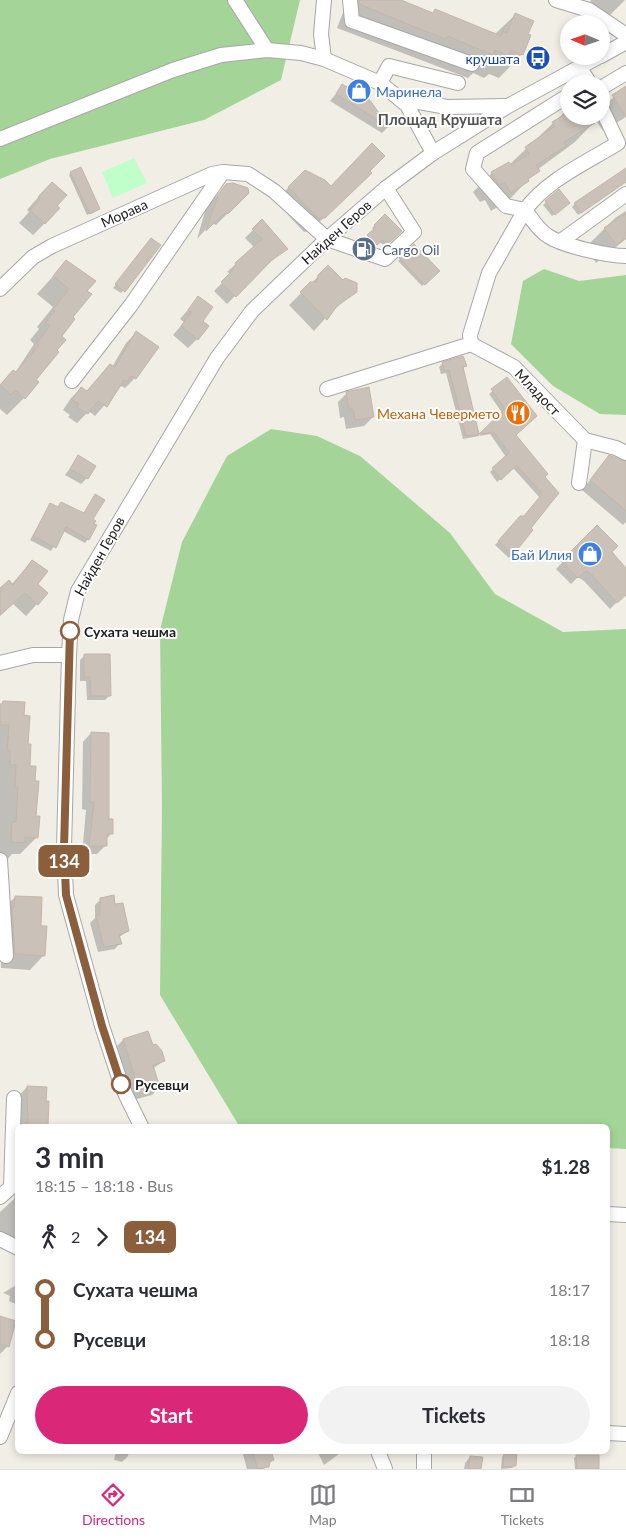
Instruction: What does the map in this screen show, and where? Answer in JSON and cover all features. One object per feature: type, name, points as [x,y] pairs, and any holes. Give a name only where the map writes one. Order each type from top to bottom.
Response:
[{"type":"street","points":[[235,0],[267,50]]},
{"type":"street","points":[[324,0],[321,34],[324,59]]},
{"type":"street","points":[[350,0],[352,21],[472,64]]},
{"type":"street","points":[[556,0],[589,10],[626,35]]},
{"type":"street","name":"Найден Геров","points":[[610,51],[626,42]]},
{"type":"street","points":[[0,139],[173,70],[221,55],[267,50],[301,53],[324,59],[380,83],[402,99],[433,153]]},
{"type":"street","name":"Найден Геров","points":[[140,1124],[122,1088],[102,1026],[66,895],[64,848],[69,655],[71,620],[78,591],[217,358],[252,311],[327,239],[386,188],[433,153],[508,106],[585,65]]},
{"type":"street","points":[[380,83],[389,66],[458,83]]},
{"type":"street","points":[[580,68],[585,75]]},
{"type":"street","points":[[610,78],[626,73]]},
{"type":"street","points":[[402,99],[462,108],[508,106]]},
{"type":"street","points":[[560,101],[477,153],[473,169],[506,206],[525,210],[538,228],[549,237],[604,254],[626,256]]},
{"type":"street","points":[[327,389],[471,344],[470,336],[489,272],[525,210],[534,197],[548,186],[622,140],[610,121]]},
{"type":"street","points":[[72,381],[131,305],[223,172]]},
{"type":"street","name":"Морава","points":[[0,289],[33,257],[52,246],[212,174],[223,172],[248,174],[261,181],[327,239]]},
{"type":"street","points":[[327,239],[385,259],[414,232],[386,188]]},
{"type":"street","points":[[561,241],[626,194]]},
{"type":"street","name":"Младост","points":[[471,344],[514,367],[585,440]]},
{"type":"street","points":[[579,483],[585,440],[616,448],[626,453]]},
{"type":"street","points":[[0,662],[33,655],[69,655]]},
{"type":"street","points":[[0,860],[6,956]]},
{"type":"street","points":[[0,1197],[10,1187],[14,1098]]},
{"type":"street","points":[[610,1214],[626,1215]]},
{"type":"street","points":[[0,1239],[15,1246]]},
{"type":"street","points":[[0,1437],[15,1400]]},
{"type":"street","points":[[610,1433],[626,1434]]},
{"type":"street","points":[[379,1454],[385,1469]]},
{"type":"street","points":[[424,1454],[424,1469]]},
{"type":"green space","points":[[0,0],[300,0],[281,80],[204,120],[50,159],[0,179]]},
{"type":"green space","points":[[134,158],[147,183],[113,198],[102,172]]},
{"type":"green space","points":[[544,269],[579,281],[626,275],[626,415],[600,414],[553,386],[511,344],[523,281]]},
{"type":"green space","points":[[271,429],[317,436],[360,456],[450,533],[495,594],[563,632],[626,629],[626,1149],[610,1148],[610,1124],[238,1124],[160,995],[162,805],[160,630],[182,542],[227,456]]},
{"type":"building","points":[[359,0],[401,0],[433,13],[435,9],[501,36],[503,31],[507,33],[515,13],[534,21],[528,34],[531,35],[523,55],[511,50],[509,56],[495,50],[493,55],[447,36],[446,39],[412,26],[359,4]]},
{"type":"building","points":[[342,84],[355,92],[357,89],[369,99],[389,127],[336,94]]},
{"type":"building","points":[[626,86],[626,116],[612,95]]},
{"type":"building","points":[[560,117],[560,125],[592,125],[564,142],[566,146],[536,165],[540,171],[511,193],[504,182],[499,185],[491,172],[509,162],[511,165],[529,154],[525,147],[555,126],[552,122]]},
{"type":"building","points":[[372,143],[385,156],[370,171],[372,173],[325,218],[318,218],[288,187],[305,170],[325,180],[331,186]]},
{"type":"building","points":[[81,167],[100,209],[90,214],[70,172]]},
{"type":"building","points":[[626,168],[626,182],[581,213],[574,203]]},
{"type":"building","points":[[52,182],[67,195],[57,206],[60,208],[45,224],[30,210],[40,199],[38,197]]},
{"type":"building","points":[[233,183],[248,188],[249,193],[228,214],[220,217],[206,231],[218,195],[226,184]]},
{"type":"building","points":[[559,189],[570,203],[555,215],[545,201]]},
{"type":"building","points":[[626,213],[626,238],[616,245],[604,228]]},
{"type":"building","points":[[385,214],[402,231],[387,245],[383,240],[377,245],[367,235],[376,227],[374,225]]},
{"type":"building","points":[[262,219],[288,249],[272,260],[236,297],[221,282],[234,269],[235,263],[262,239],[252,229]]},
{"type":"building","points":[[151,238],[161,245],[125,292],[115,284]]},
{"type":"building","points":[[414,244],[440,271],[425,285],[399,258]]},
{"type":"building","points":[[66,260],[96,281],[87,291],[92,294],[73,317],[75,319],[62,336],[66,340],[57,350],[59,352],[36,380],[39,382],[25,399],[15,390],[11,395],[0,385],[13,370],[16,372],[39,345],[37,343],[50,326],[46,322],[55,311],[53,309],[69,289],[53,276]]},
{"type":"building","points":[[328,265],[343,280],[345,278],[357,283],[357,292],[337,306],[327,320],[300,292],[310,282],[317,282],[318,275]]},
{"type":"building","points":[[198,296],[213,307],[203,321],[209,326],[198,340],[181,326],[192,312],[188,310]]},
{"type":"building","points":[[136,331],[159,347],[136,379],[131,376],[127,382],[124,380],[107,407],[98,401],[88,414],[77,407],[79,404],[72,400],[81,387],[87,391],[110,364],[115,367]]},
{"type":"building","points":[[463,356],[467,366],[463,367],[479,434],[505,409],[491,389],[507,377],[537,416],[516,435],[548,474],[545,477],[559,493],[531,528],[533,530],[513,555],[498,541],[520,516],[524,516],[542,494],[517,465],[501,480],[492,468],[509,453],[494,432],[466,436],[449,370],[445,371],[442,362]]},
{"type":"building","points":[[369,387],[374,417],[355,420],[353,409],[349,409],[346,392]]},
{"type":"building","points":[[78,455],[96,466],[88,479],[70,469]]},
{"type":"building","points":[[609,455],[626,462],[626,511],[590,480]]},
{"type":"building","points":[[95,494],[105,500],[93,519],[96,521],[94,524],[97,525],[89,540],[66,527],[56,548],[33,536],[50,503],[58,507],[61,502],[84,513]]},
{"type":"building","points":[[597,525],[618,546],[612,552],[626,568],[626,595],[617,603],[591,574],[586,571],[578,578],[561,561]]},
{"type":"building","points":[[32,560],[48,571],[38,584],[48,593],[38,605],[25,593],[0,615],[0,588],[9,580],[13,585]]},
{"type":"building","points":[[84,654],[110,654],[111,696],[91,696],[90,677],[84,677]]},
{"type":"building","points":[[3,701],[25,702],[24,715],[30,716],[28,744],[31,744],[30,766],[36,766],[35,781],[39,781],[36,816],[40,816],[38,838],[25,837],[25,843],[11,842],[12,822],[16,822],[18,787],[15,787],[16,765],[10,765],[10,750],[7,750],[9,725],[0,725],[0,704]]},
{"type":"building","points":[[91,732],[109,733],[109,819],[113,819],[113,834],[107,834],[107,846],[89,846],[94,802],[90,802]]},
{"type":"building","points":[[114,895],[115,904],[123,903],[129,931],[119,935],[122,944],[104,947],[96,916],[100,915],[100,898]]},
{"type":"building","points":[[15,896],[42,897],[41,926],[47,926],[45,956],[15,954],[12,908],[14,908]]},
{"type":"building","points":[[148,1031],[153,1045],[156,1044],[162,1051],[165,1061],[153,1065],[160,1088],[140,1094],[123,1039]]},
{"type":"building","points":[[27,1086],[47,1087],[46,1101],[49,1101],[48,1124],[28,1124]]},
{"type":"building","points":[[0,1316],[15,1321],[15,1325],[9,1347],[0,1344]]},
{"type":"building","points":[[253,1454],[272,1454],[274,1460],[270,1461],[269,1467],[258,1469]]},
{"type":"building","points":[[504,1454],[517,1454],[516,1466],[503,1467]]},
{"type":"building","points":[[576,1455],[599,1455],[599,1469],[577,1469]]},
{"type":"building","points":[[470,1456],[483,1457],[481,1469],[468,1469]]},
{"type":"bus line","name":"134","points":[[70,631],[64,848],[66,895],[102,1026],[121,1084]]},
{"type":"place","name":"крушата","points":[[538,58]]},
{"type":"place","name":"Маринела","points":[[359,91]]},
{"type":"place","name":"Cargo Oil","points":[[364,249]]},
{"type":"place","name":"Механа Чевермето","points":[[518,413]]},
{"type":"place","name":"Бай Илия","points":[[590,554]]},
{"type":"place","name":"Сухата чешма","points":[[70,631]]},
{"type":"place","name":"Русевци","points":[[121,1084]]},
{"type":"district","name":"Площад Крушата","points":[[440,119]]}]
